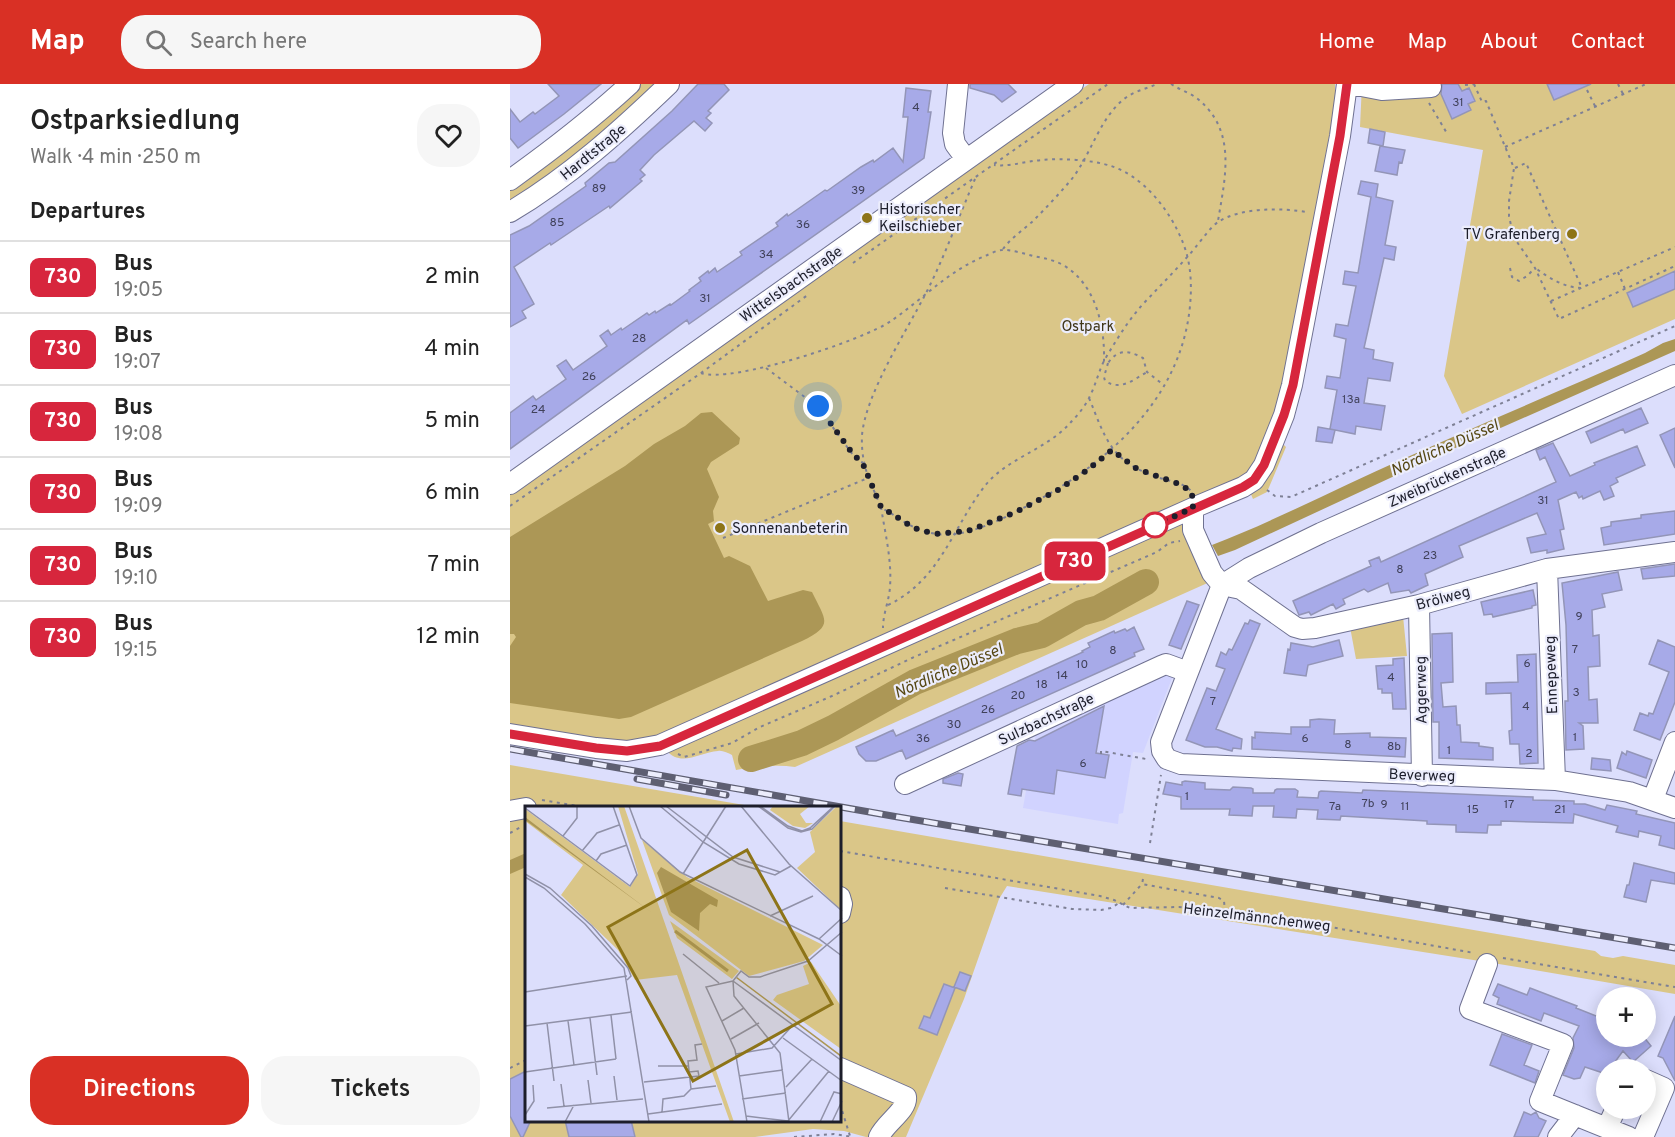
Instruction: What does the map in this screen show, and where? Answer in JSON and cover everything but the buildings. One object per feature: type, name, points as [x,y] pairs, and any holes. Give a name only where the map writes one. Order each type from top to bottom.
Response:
[{"type":"street","name":"Hardtstraße","points":[[510,180],[589,121],[630,84]]},
{"type":"street","name":"Hardtstraße","points":[[510,212],[565,175],[609,141],[669,84]]},
{"type":"street","points":[[958,84],[953,133],[955,144],[966,159]]},
{"type":"street","name":"Wittelsbachstraße","points":[[510,484],[1073,84]]},
{"type":"street","points":[[510,734],[627,751],[665,743],[1243,487],[1254,480],[1270,451],[1293,385],[1349,84],[1382,90],[1425,88]]},
{"type":"street","name":"Zweibrückenstraße","points":[[1222,585],[1249,568],[1321,533],[1674,379]]},
{"type":"street","points":[[1167,759],[1162,751],[1161,742],[1222,585],[1217,582],[1193,530],[1193,508]]},
{"type":"street","name":"Brölweg","points":[[1222,585],[1241,589],[1286,622],[1302,629],[1419,605],[1547,569],[1675,552]]},
{"type":"street","name":"Ennepeweg","points":[[1547,569],[1555,780]]},
{"type":"street","name":"Aggerweg","points":[[1419,605],[1422,776]]},
{"type":"street","name":"Sulzbachstraße","points":[[905,784],[1166,664],[1188,672]]},
{"type":"street","points":[[1653,799],[1675,742]]},
{"type":"street","name":"Beverweg","points":[[1167,759],[1181,764],[1555,780],[1629,792],[1675,808]]},
{"type":"street","points":[[510,811],[525,808]]},
{"type":"street","points":[[1489,958],[1470,1009],[1563,1044],[1540,1101],[1629,1137]]},
{"type":"street","points":[[842,1069],[906,1097],[904,1107],[886,1125],[879,1137]]},
{"type":"street","points":[[1656,1084],[1664,1088],[1656,1107]]},
{"type":"street","points":[[1558,1137],[1575,1115]]},
{"type":"street","points":[[1607,1128],[1611,1119]]},
{"type":"street","points":[[1643,1137],[1651,1119]]},
{"type":"path","points":[[853,262],[1108,84]]},
{"type":"path","points":[[701,373],[715,375],[766,368],[781,361],[828,349],[891,321],[927,291],[973,261],[1002,249],[1035,219],[1071,180],[1114,110],[1124,99],[1157,84]]},
{"type":"path","points":[[1171,84],[1198,99],[1212,114],[1221,131],[1226,164],[1218,222]]},
{"type":"path","points":[[1465,85],[1474,84],[1482,102],[1486,100],[1514,168],[1509,216],[1517,242],[1535,268],[1559,319],[1675,266]]},
{"type":"path","points":[[1618,84],[1623,94]]},
{"type":"path","points":[[1505,147],[1646,84]]},
{"type":"path","points":[[1425,88],[1448,135]]},
{"type":"path","points":[[1587,90],[1595,106]]},
{"type":"path","points":[[881,507],[906,524],[924,532],[956,534],[992,522],[1058,490],[1086,471],[1131,432],[1164,386],[1179,356],[1186,333],[1191,297],[1189,256],[1168,213],[1152,194],[1119,168],[1098,162],[1043,159],[1008,166],[994,165]]},
{"type":"path","points":[[1514,168],[1526,163],[1582,288]]},
{"type":"path","points":[[883,630],[891,570],[881,507],[863,464],[862,436],[873,396],[927,291],[975,178]]},
{"type":"path","points":[[888,605],[903,597],[938,563],[978,495],[995,475],[1061,432],[1089,398],[1104,361],[1144,303],[1218,222],[1250,212],[1278,209],[1325,215]]},
{"type":"path","points":[[1551,301],[1675,247]]},
{"type":"path","points":[[1002,249],[1052,260],[1065,266],[1078,277],[1095,301],[1101,320],[1105,338],[1104,361]]},
{"type":"path","points":[[1510,268],[1512,277],[1519,281],[1535,268]]},
{"type":"path","points":[[1535,268],[1574,288],[1582,288]]},
{"type":"path","points":[[1618,272],[1625,289]]},
{"type":"path","points":[[510,506],[701,373],[815,289]]},
{"type":"path","points":[[1254,480],[1275,496],[1291,497],[1675,326]]},
{"type":"path","points":[[1147,372],[1132,381],[1116,385],[1105,381],[1104,377],[1108,363],[1118,353],[1130,351],[1143,358],[1147,372],[1164,386]]},
{"type":"path","points":[[1104,361],[1108,363]]},
{"type":"path","points":[[766,368],[818,406],[863,464]]},
{"type":"path","points":[[1089,398],[1112,450],[1137,469],[1187,487],[1192,493],[1193,508]]},
{"type":"path","points":[[723,538],[868,478]]},
{"type":"path","points":[[665,743],[672,752],[684,757],[732,743],[760,727],[912,658],[1157,552],[1169,543],[1183,540],[1193,530]]},
{"type":"path","points":[[1101,754],[1101,751],[1157,761],[1167,759]]},
{"type":"path","points":[[1150,843],[1160,777],[1167,759]]},
{"type":"path","points":[[562,806],[565,804],[577,806]]},
{"type":"path","points":[[510,832],[525,824]]},
{"type":"path","points":[[842,850],[1089,894],[1123,905],[1142,884],[1219,898],[1224,901],[1225,912]]},
{"type":"path","points":[[1142,884],[1143,879]]},
{"type":"path","points":[[945,888],[1072,909],[1101,910],[1111,908],[1119,902]]},
{"type":"path","name":"Heinzelmännchenweg","points":[[1123,905],[1130,908],[1179,907],[1286,918],[1489,958],[1675,987]]},
{"type":"path","points":[[510,1068],[525,1060]]},
{"type":"path","points":[[794,1137],[818,1134],[852,1137],[842,1110]]},
{"type":"shaded area","points":[[1174,673],[1143,753],[1133,752],[1123,813],[1119,814],[1118,824],[1023,808],[1036,733],[1160,675]]},
{"type":"green space","points":[[636,84],[664,84],[510,208],[510,185]]},
{"type":"green space","name":"Ostpark","points":[[1089,84],[1335,84],[1335,106],[1278,405],[1258,460],[1246,475],[664,736],[633,743],[510,732],[510,494]]},
{"type":"green space","name":"TV Grafenberg","points":[[1362,84],[1675,84],[1675,319],[1462,414],[1444,376],[1483,150],[1360,127]]},
{"type":"green space","points":[[1283,444],[1286,447],[1267,492],[1253,499],[1250,492],[1274,466]]},
{"type":"green space","points":[[1184,519],[1212,581],[795,767],[773,766],[736,770],[732,755],[723,751],[691,758],[678,758],[666,750]]},
{"type":"green space","points":[[1403,616],[1407,656],[1356,659],[1350,627]]},
{"type":"green space","points":[[510,765],[750,806],[525,806],[525,1122],[842,1122],[842,821],[1595,951],[1601,956],[1613,958],[1623,956],[1675,965],[1675,994],[1656,991],[1656,987],[1634,987],[1007,886],[999,899],[964,999],[906,1137],[866,1137],[844,1131],[813,1129],[755,1137],[510,1137]]},
{"type":"water","points":[[1675,339],[1675,351],[1444,453],[1235,550],[1218,556],[1212,545],[1260,525]]},
{"type":"water","points":[[712,412],[740,438],[739,444],[711,462],[707,469],[719,497],[713,511],[714,521],[708,524],[724,558],[729,556],[750,566],[768,601],[803,590],[812,592],[823,616],[823,626],[802,641],[631,717],[619,719],[510,703],[510,646],[516,637],[510,634],[510,537],[625,466],[701,413]]},
{"type":"water","points":[[525,853],[525,867],[510,874],[510,860]]},
{"type":"waterway","name":"Nördliche Düssel","points":[[751,759],[802,743],[915,682],[1017,641],[1042,635],[1081,613],[1099,608],[1146,582]]},
{"type":"railway","points":[[510,749],[835,806]]},
{"type":"railway","points":[[637,779],[726,795]]},
{"type":"railway","points":[[842,807],[1675,948]]},
{"type":"bus line","name":"730","points":[[510,734],[627,751],[660,746],[1243,487],[1254,480],[1270,451],[1293,385],[1340,136],[1347,84]]},
{"type":"place","name":"Historischer Keilschieber","points":[[867,218]]},
{"type":"place","name":"TV Grafenberg","points":[[1572,234]]},
{"type":"place","name":"Sonnenanbeterin","points":[[720,528]]},
{"type":"route","points":[[818,406],[863,464],[881,507],[906,524],[924,532],[956,534],[1016,512],[1058,490],[1112,450],[1137,469],[1182,485],[1192,493],[1193,508],[1155,525]]}]
